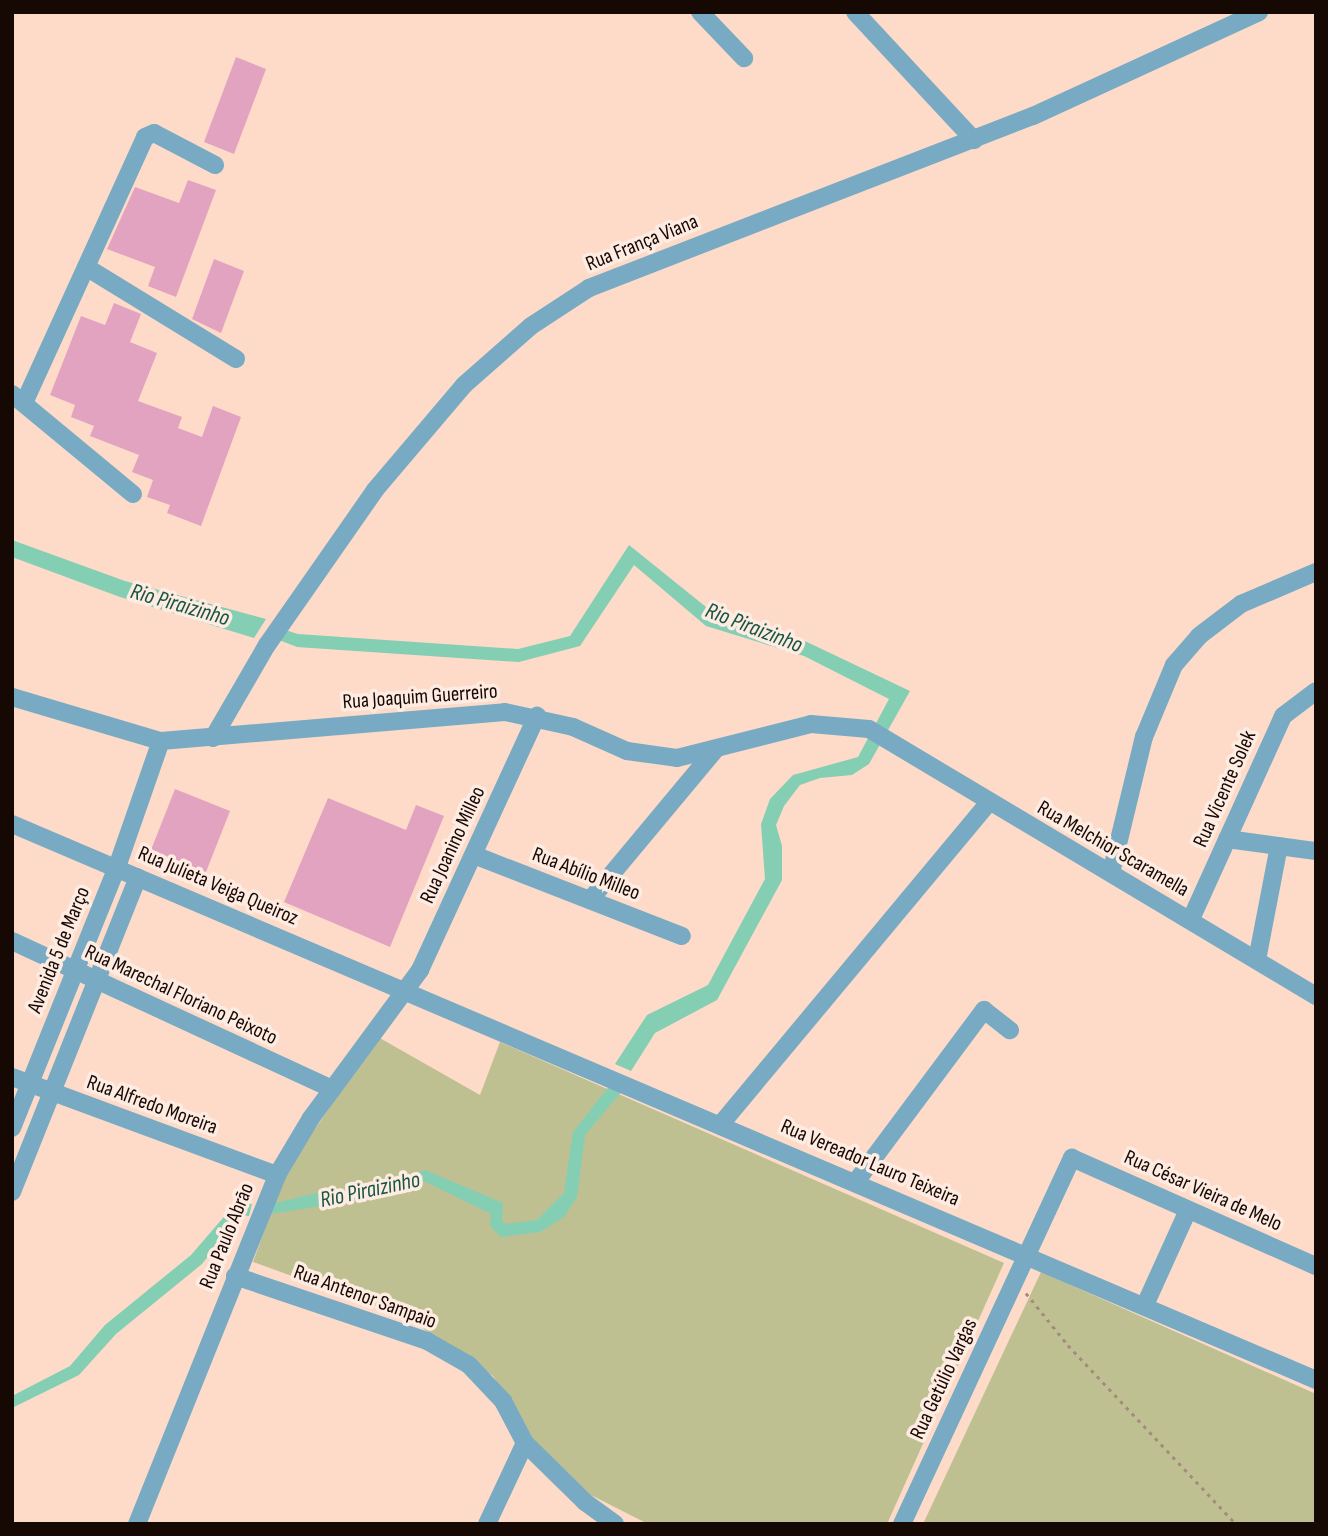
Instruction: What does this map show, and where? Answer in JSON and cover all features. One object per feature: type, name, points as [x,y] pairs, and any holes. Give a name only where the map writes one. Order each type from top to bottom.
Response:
[{"type":"street","points":[[700,12],[744,58]]},
{"type":"street","points":[[855,12],[974,140]]},
{"type":"street","name":"Rua França Viana","points":[[213,738],[267,645],[375,490],[464,385],[531,326],[589,288],[974,140],[1259,12]]},
{"type":"street","points":[[133,494],[18,398],[86,267],[145,137],[154,134],[215,165]]},
{"type":"street","points":[[86,267],[236,359]]},
{"type":"street","points":[[1111,873],[1144,737],[1174,665],[1199,636],[1241,604],[1316,572]]},
{"type":"street","name":"Rua Vicente Solek","points":[[1191,919],[1283,716],[1316,691]]},
{"type":"street","name":"Rua Joaquim Guerreiro","points":[[12,697],[55,713],[160,741],[475,712],[537,716],[655,757],[677,758],[811,724],[869,729]]},
{"type":"street","name":"Rua Joanino Milleo","points":[[405,990],[420,970],[537,716]]},
{"type":"street","name":"Rua Melchior Scaramella","points":[[869,729],[890,739],[988,803],[1191,919],[1316,996]]},
{"type":"street","name":"Avenida 5 de Março","points":[[12,1128],[117,867],[160,741]]},
{"type":"street","points":[[590,900],[716,749]]},
{"type":"street","points":[[721,1124],[988,803]]},
{"type":"street","name":"Rua Julieta Veiga Queiroz","points":[[12,824],[405,990]]},
{"type":"street","points":[[1227,839],[1316,851]]},
{"type":"street","points":[[1257,960],[1279,846]]},
{"type":"street","name":"Rua Abílio Milleo","points":[[474,855],[682,936]]},
{"type":"street","points":[[12,1192],[138,877]]},
{"type":"street","name":"Rua Marechal Floriano Peixoto","points":[[12,941],[332,1089]]},
{"type":"street","name":"Rua Vereador Lauro Teixeira","points":[[405,990],[1316,1380]]},
{"type":"street","name":"Rua Paulo Abrão","points":[[137,1524],[277,1175],[332,1089],[405,990]]},
{"type":"street","points":[[855,1183],[984,1010],[1010,1030]]},
{"type":"street","name":"Rua Alfredo Moreira","points":[[12,1077],[277,1175]]},
{"type":"street","name":"Rua César Vieira de Melo","points":[[1072,1158],[1316,1266]]},
{"type":"street","name":"Rua Getúlio Vargas","points":[[902,1524],[1072,1158]]},
{"type":"street","points":[[1145,1305],[1188,1210]]},
{"type":"street","name":"Rua Antenor Sampaio","points":[[235,1276],[427,1341],[469,1365],[503,1401],[525,1443],[584,1502],[615,1524]]},
{"type":"street","points":[[487,1524],[525,1443]]},
{"type":"path","points":[[1015,1280],[1068,1345],[1236,1524]]},
{"type":"shaded area","points":[[378,1037],[480,1095],[500,1042],[1004,1263],[887,1524],[648,1524],[589,1494],[533,1439],[493,1376],[406,1317],[253,1262],[286,1171]]},
{"type":"shaded area","points":[[1041,1272],[1316,1394],[1316,1524],[923,1524]]},
{"type":"water","name":"Rio Piraizinho","points":[[12,540],[125,581],[266,619],[254,638],[120,597],[12,557]]},
{"type":"water","name":"Rio Piraizinho","points":[[629,545],[711,611],[807,642],[910,691],[869,764],[852,775],[820,778],[800,785],[784,806],[776,825],[782,846],[782,880],[717,1000],[655,1033],[631,1071],[615,1064],[647,1015],[708,985],[765,879],[761,824],[770,799],[793,775],[858,757],[889,699],[804,656],[706,626],[634,565],[580,646],[519,662],[297,647],[274,638],[279,628],[298,634],[518,649],[570,636]]},
{"type":"water","name":"Rio Piraizinho","points":[[610,1085],[623,1090],[585,1135],[577,1197],[563,1218],[540,1232],[501,1237],[490,1226],[491,1214],[424,1181],[388,1195],[264,1215],[268,1205],[316,1193],[385,1184],[425,1170],[503,1203],[502,1221],[507,1224],[537,1220],[564,1193],[573,1132]]},
{"type":"water","points":[[235,1204],[252,1204],[249,1216],[241,1215],[202,1264],[116,1334],[79,1375],[12,1408],[12,1396],[70,1366],[105,1325],[191,1255]]},
{"type":"building","points":[[236,57],[266,69],[234,154],[204,142]]},
{"type":"building","points":[[188,180],[216,190],[176,297],[148,286],[155,267],[107,249],[135,187],[179,203]]},
{"type":"building","points":[[214,259],[244,271],[221,333],[192,319]]},
{"type":"building","points":[[114,303],[141,314],[130,342],[157,353],[138,401],[182,417],[178,428],[202,437],[213,406],[241,417],[201,526],[167,513],[170,505],[147,497],[153,480],[132,472],[139,455],[90,436],[94,426],[71,417],[75,405],[50,395],[81,316],[105,325]]},
{"type":"building","points":[[175,789],[230,811],[206,872],[151,850]]},
{"type":"building","points":[[328,798],[406,830],[416,805],[444,816],[390,947],[284,902]]}]
